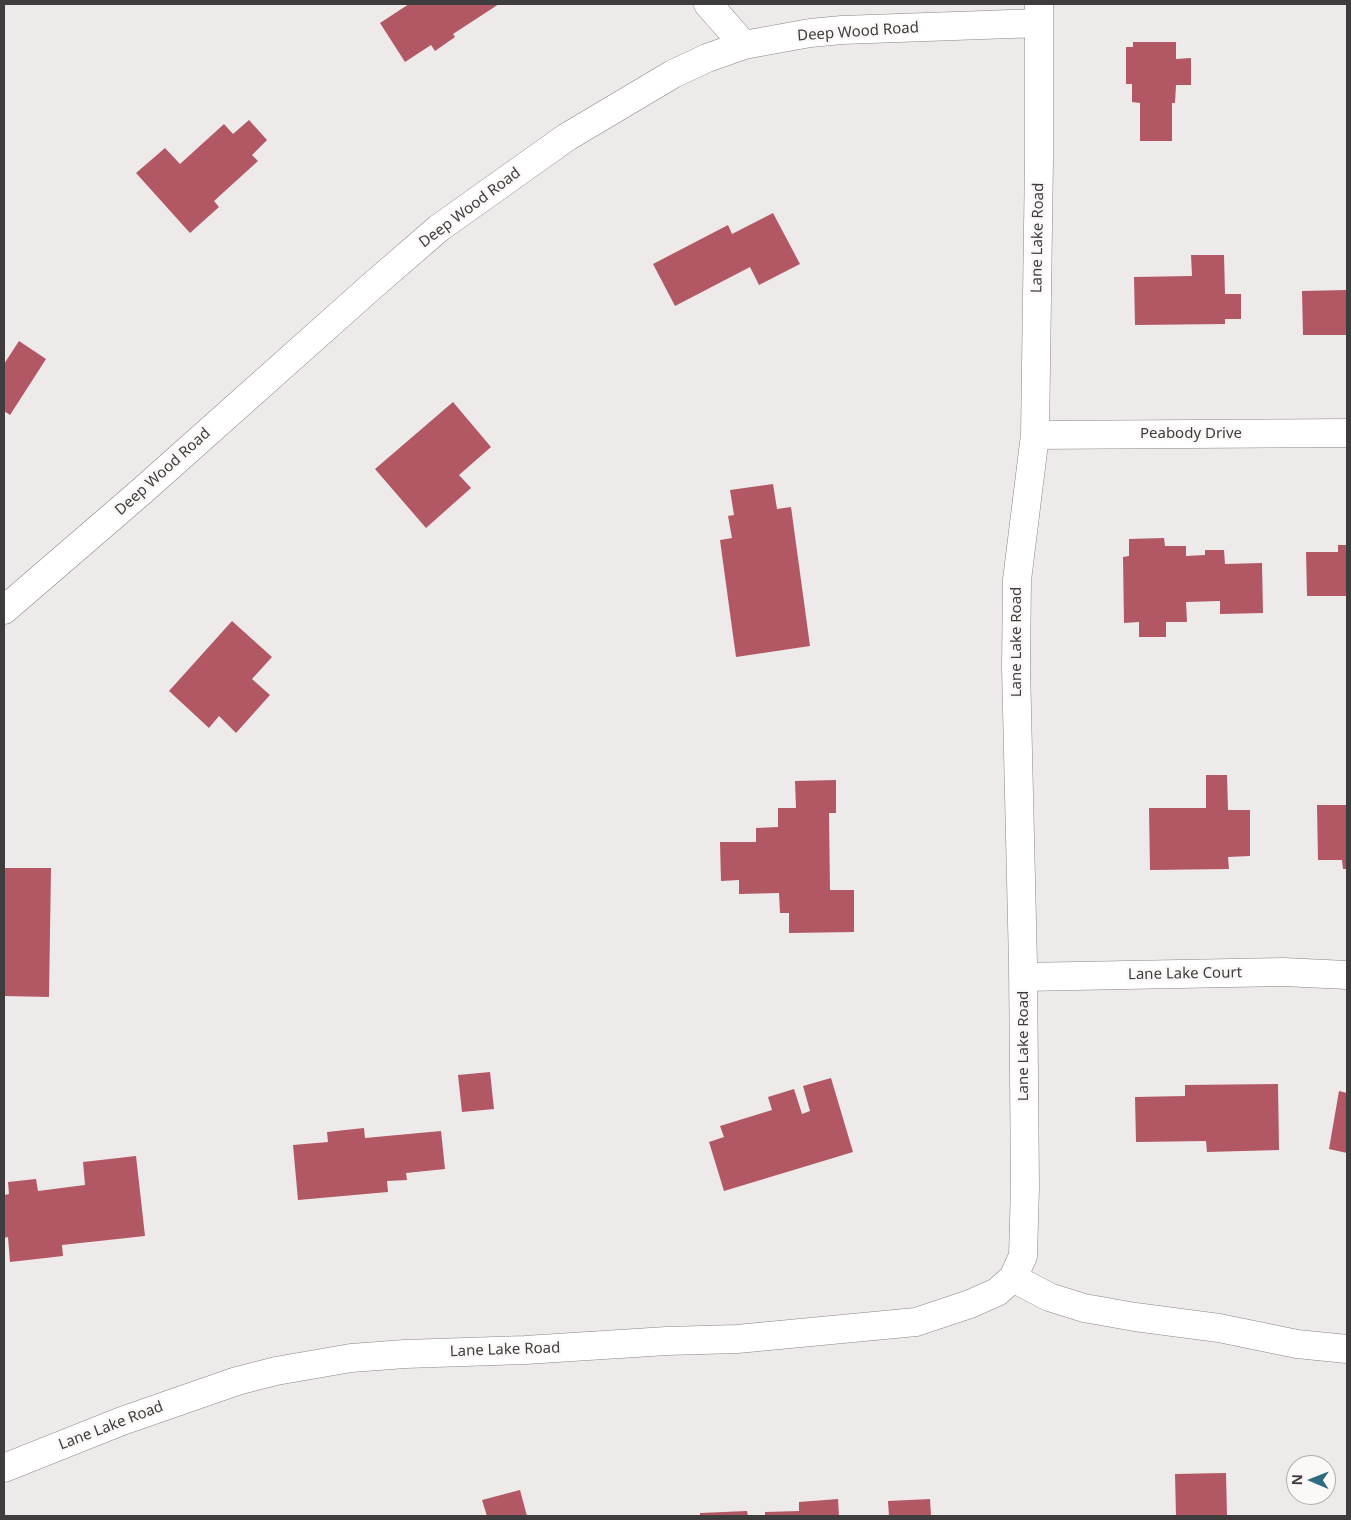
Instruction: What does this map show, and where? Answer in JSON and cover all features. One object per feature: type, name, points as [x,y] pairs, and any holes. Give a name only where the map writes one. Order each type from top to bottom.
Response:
[{"type":"street","points":[[708,4],[744,45]]},
{"type":"street","name":"Deep Wood Road","points":[[4,610],[142,491],[364,292],[439,228],[566,137],[673,74],[707,58],[744,45],[810,33],[1039,13]]},
{"type":"street","name":"Lane Lake Road","points":[[4,1468],[122,1421],[229,1384],[276,1371],[351,1358],[396,1354],[525,1350],[667,1341],[737,1339],[916,1322],[997,1292],[1013,1278],[1023,1256],[1024,1187],[1023,977],[1016,667],[1017,580],[1035,435],[1039,13]]},
{"type":"street","name":"Peabody Drive","points":[[1035,435],[1347,433]]},
{"type":"street","name":"Lane Lake Court","points":[[1023,977],[1284,972],[1347,975]]},
{"type":"street","points":[[1013,1278],[1049,1297],[1084,1308],[1219,1328],[1297,1344],[1347,1349]]},
{"type":"building","points":[[409,4],[499,4],[453,34],[455,37],[435,51],[431,45],[405,62],[380,23]]},
{"type":"building","points":[[1133,42],[1176,42],[1176,59],[1191,58],[1191,85],[1176,85],[1175,103],[1172,103],[1172,141],[1140,141],[1140,103],[1132,102],[1132,84],[1126,84],[1126,47],[1133,47]]},
{"type":"building","points":[[249,120],[267,140],[252,155],[258,161],[214,201],[219,207],[190,233],[136,173],[165,148],[180,164],[224,124],[233,134]]},
{"type":"building","points":[[773,213],[800,264],[759,285],[750,267],[675,306],[653,264],[728,225],[732,234]]},
{"type":"building","points":[[1191,255],[1224,255],[1225,294],[1241,294],[1241,319],[1225,319],[1225,324],[1135,325],[1134,277],[1192,276]]},
{"type":"building","points":[[1347,290],[1347,335],[1303,335],[1302,291]]},
{"type":"building","points":[[19,341],[46,359],[10,415],[4,411],[4,364]]},
{"type":"building","points":[[453,402],[491,447],[459,475],[471,488],[426,528],[375,469]]},
{"type":"building","points":[[773,484],[777,509],[791,507],[810,646],[736,657],[720,540],[732,538],[728,516],[734,515],[730,490]]},
{"type":"building","points":[[1164,538],[1165,546],[1186,546],[1186,556],[1205,555],[1205,550],[1224,550],[1225,564],[1262,563],[1263,613],[1220,614],[1220,601],[1186,602],[1187,622],[1166,622],[1166,637],[1139,637],[1139,622],[1124,623],[1123,557],[1129,556],[1129,539]]},
{"type":"building","points":[[1338,545],[1347,545],[1347,596],[1307,596],[1306,552],[1338,552]]},
{"type":"building","points":[[232,621],[272,657],[252,679],[270,695],[236,733],[219,716],[209,728],[169,691]]},
{"type":"building","points":[[1206,775],[1227,775],[1228,810],[1250,810],[1250,856],[1228,857],[1229,869],[1150,870],[1149,808],[1206,808]]},
{"type":"building","points":[[836,780],[836,813],[829,813],[830,890],[854,890],[854,932],[789,933],[789,913],[780,913],[779,893],[739,894],[739,880],[721,881],[720,842],[756,842],[756,828],[778,827],[778,808],[796,808],[795,781]]},
{"type":"building","points":[[1317,805],[1347,805],[1347,869],[1343,869],[1342,860],[1318,860]]},
{"type":"building","points":[[4,868],[51,868],[49,997],[4,996]]},
{"type":"building","points":[[490,1072],[494,1109],[462,1112],[458,1075]]},
{"type":"building","points":[[831,1078],[853,1152],[724,1191],[709,1142],[724,1137],[720,1126],[772,1110],[768,1097],[794,1089],[802,1114],[810,1111],[803,1086]]},
{"type":"building","points":[[1278,1084],[1279,1150],[1207,1152],[1206,1141],[1136,1142],[1135,1097],[1185,1096],[1185,1085]]},
{"type":"building","points":[[1339,1091],[1347,1093],[1347,1153],[1329,1149]]},
{"type":"building","points":[[364,1128],[365,1138],[441,1131],[445,1169],[406,1173],[407,1180],[387,1181],[388,1192],[298,1200],[293,1145],[328,1142],[327,1132]]},
{"type":"building","points":[[136,1156],[145,1236],[62,1245],[63,1256],[10,1262],[8,1237],[4,1238],[4,1195],[9,1194],[8,1182],[36,1179],[38,1191],[85,1185],[83,1162]]},
{"type":"building","points":[[1226,1473],[1227,1516],[1176,1516],[1175,1474]]},
{"type":"building","points":[[520,1490],[527,1516],[487,1516],[482,1500]]},
{"type":"building","points":[[838,1499],[839,1516],[765,1516],[765,1512],[799,1511],[799,1502]]},
{"type":"building","points":[[930,1499],[931,1516],[889,1516],[888,1501]]},
{"type":"building","points":[[747,1511],[748,1516],[700,1516],[700,1513]]}]
